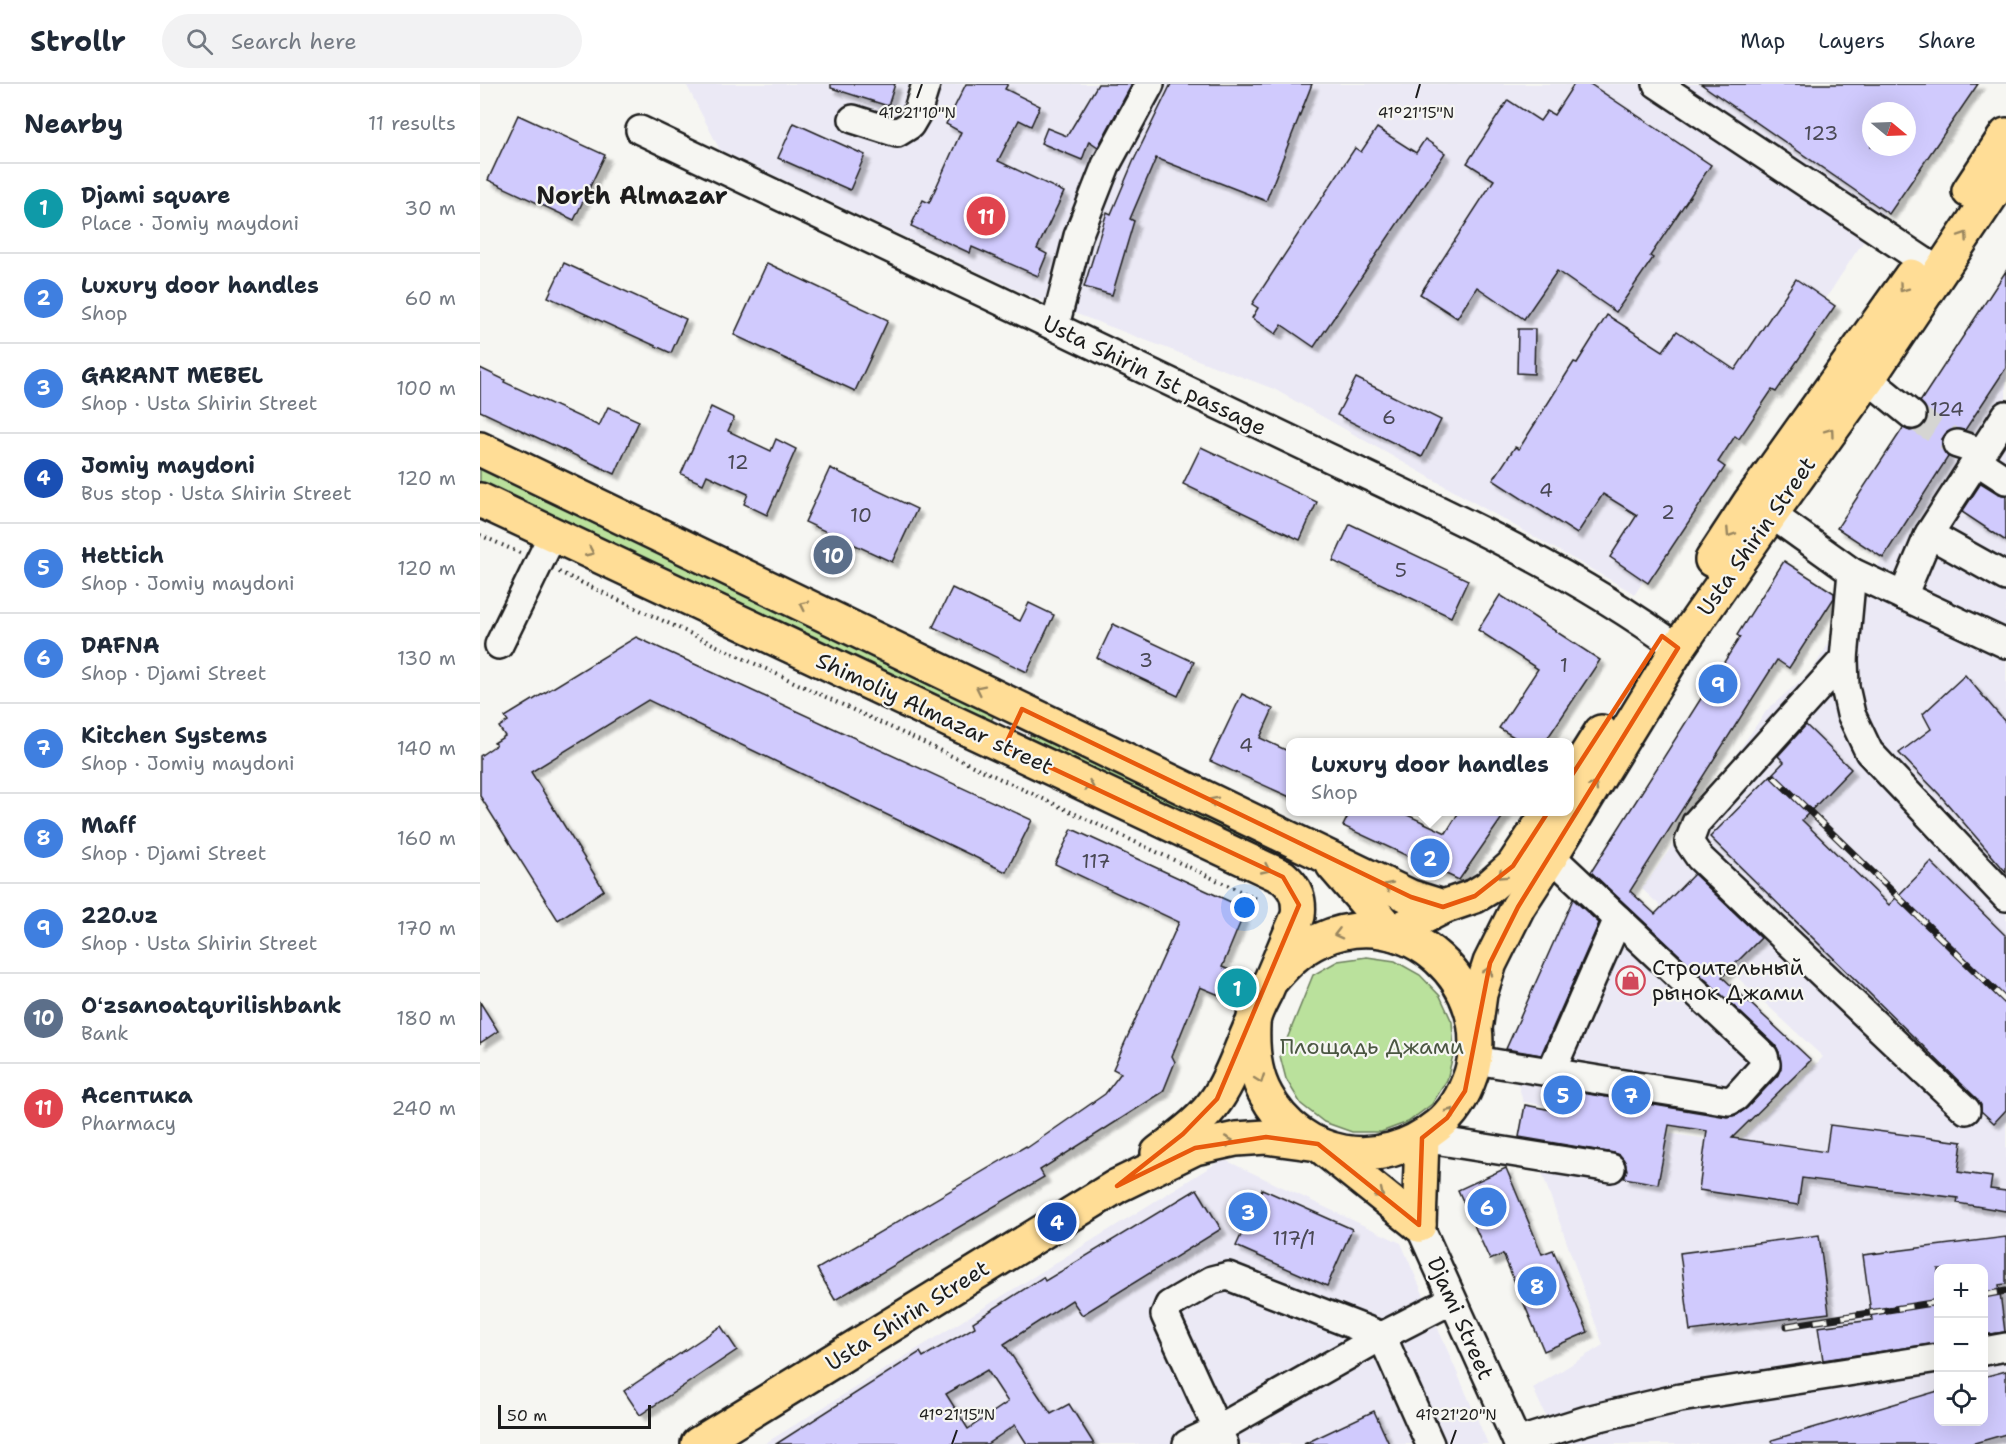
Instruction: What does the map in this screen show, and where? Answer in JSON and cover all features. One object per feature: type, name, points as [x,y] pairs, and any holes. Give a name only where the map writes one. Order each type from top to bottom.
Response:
[{"type":"main road","name":"Usta Shirin Street","points":[[1760,508],[1868,379],[2006,135]]},
{"type":"main road","name":"Usta Shirin Street","points":[[1574,794],[1670,642],[1760,508],[1931,266],[2005,178]]},
{"type":"main road","name":"Shimoliy Almazar street","points":[[480,449],[1411,897],[1443,907]]},
{"type":"main road","name":"Shimoliy Almazar street","points":[[480,500],[1283,877],[1292,885],[1297,894],[1298,916],[1269,983]]},
{"type":"main road","name":"Usta Shirin Street","points":[[1574,774],[1670,642]]},
{"type":"main road","points":[[1005,746],[1022,709]]},
{"type":"main road","name":"Usta Shirin Street","points":[[1476,1028],[1480,994],[1490,963],[1518,907],[1540,848],[1548,816]]},
{"type":"main road","name":"Usta Shirin Street","points":[[1392,933],[1443,907],[1475,896],[1488,888],[1513,866],[1540,848],[1560,816]]},
{"type":"main road","name":"Shimoliy Almazar street","points":[[1323,853],[1392,933]]},
{"type":"main road","points":[[1269,983],[1284,964],[1302,950],[1322,939],[1343,932],[1366,930],[1392,933],[1414,941],[1430,951],[1447,966],[1461,985],[1471,1005],[1476,1028],[1475,1060],[1466,1091],[1447,1118],[1422,1138],[1403,1148],[1382,1153],[1360,1154],[1338,1151],[1318,1144]]},
{"type":"main road","name":"Usta Shirin Street","points":[[1117,1186],[1183,1134],[1205,1113],[1225,1084],[1269,983]]},
{"type":"main road","points":[[1253,1021],[1253,1050],[1257,1073],[1266,1095],[1279,1114],[1295,1131],[1318,1144],[1419,1225]]},
{"type":"main road","name":"Usta Shirin Street","points":[[698,1444],[1117,1186],[1195,1148],[1226,1141],[1266,1137],[1318,1144]]},
{"type":"main road","points":[[1419,1225],[1422,1138]]},
{"type":"street","points":[[853,119],[897,133],[910,126],[917,113],[926,84]]},
{"type":"street","points":[[1055,326],[1078,236],[1106,165],[1150,84]]},
{"type":"street","points":[[1657,84],[1931,266]]},
{"type":"street","name":"Usta Shirin 1st passage","points":[[640,130],[1055,326],[1516,549],[1640,621],[1670,642]]},
{"type":"street","points":[[1868,379],[1912,415]]},
{"type":"street","points":[[1903,596],[1929,534],[1972,452],[2006,415]]},
{"type":"street","points":[[1972,452],[2006,480]]},
{"type":"street","points":[[1760,508],[1852,572],[2006,644]]},
{"type":"street","points":[[499,645],[553,534]]},
{"type":"street","points":[[1929,534],[2006,577]]},
{"type":"street","points":[[1852,572],[1844,659],[1845,687],[1851,714],[1869,752],[2006,897]]},
{"type":"street","points":[[1844,659],[1696,823],[1689,842],[1700,858],[1966,1110]]},
{"type":"street","points":[[1475,1060],[1729,1101],[1736,1097],[1766,1064],[1764,1056],[1540,848]]},
{"type":"street","points":[[1551,1072],[1618,919]]},
{"type":"street","points":[[1422,1138],[1611,1168]]},
{"type":"street","name":"Djami Street","points":[[1419,1225],[1517,1443]]},
{"type":"street","points":[[1221,1437],[1165,1315],[1169,1305],[1212,1280],[1228,1276],[1382,1336],[1430,1444]]},
{"type":"street","points":[[1187,1444],[1221,1437],[1382,1336],[1452,1300]]},
{"type":"street","points":[[1988,1350],[2006,1347]]},
{"type":"street","points":[[1517,1443],[1587,1420],[1680,1398],[1934,1359]]},
{"type":"path","points":[[480,534],[523,555]]},
{"type":"path","points":[[556,570],[1259,900]]},
{"type":"highlighted area","points":[[1662,636],[1678,648],[1518,907],[1490,963],[1465,1091],[1447,1118],[1422,1138],[1419,1225],[1318,1144],[1266,1137],[1195,1148],[1117,1186],[1183,1134],[1217,1099],[1299,905],[1283,877],[1005,746],[1022,709],[1411,897],[1443,907],[1475,896],[1513,866]]},
{"type":"shaded area","points":[[686,84],[1931,84],[1916,106],[1916,102],[1862,102],[1862,156],[1883,156],[1858,193],[1885,212],[1856,252],[1635,594],[1274,389],[1032,297],[720,150]]},
{"type":"shaded area","points":[[2006,271],[2006,1444],[1558,1444],[1533,1388],[1603,1345],[1521,1113],[1737,1143],[1823,1057],[1642,889],[1767,710],[1812,670],[1882,559],[1837,528]]},
{"type":"shaded area","name":"Строительный рынок Джами","points":[[1599,862],[1811,1060],[1735,1135],[1523,1102],[1519,1087],[1501,1060],[1574,898]]},
{"type":"shaded area","points":[[1223,1159],[1401,1243],[1488,1444],[764,1444]]},
{"type":"green space","points":[[480,468],[996,711],[989,725],[480,486]]},
{"type":"green space","points":[[1034,732],[1285,850],[1279,862],[1029,741]]},
{"type":"green space","name":"Площадь Джами","points":[[1367,957],[1395,961],[1420,975],[1440,996],[1452,1022],[1454,1051],[1447,1080],[1432,1104],[1408,1122],[1381,1132],[1352,1132],[1324,1122],[1301,1104],[1286,1079],[1280,1056],[1313,975],[1338,961]]},
{"type":"building","points":[[831,84],[895,84],[888,106],[831,88]]},
{"type":"building","points":[[966,84],[1008,84],[1005,89],[1040,106],[1031,126],[1019,120],[998,161],[1064,192],[1037,249],[1047,254],[1038,276],[972,247],[970,253],[911,226],[923,200],[929,203],[961,132],[946,124]]},
{"type":"building","points":[[1098,84],[1132,84],[1098,147],[1089,141],[1082,160],[1041,143],[1047,128],[1067,136]]},
{"type":"building","points":[[1171,84],[1312,84],[1266,201],[1156,158],[1130,219],[1134,221],[1112,295],[1084,287],[1107,212],[1111,214],[1133,162]]},
{"type":"building","points":[[1574,84],[1590,84],[1711,165],[1650,256],[1653,258],[1616,312],[1557,271],[1524,319],[1477,287],[1457,318],[1420,294],[1494,180],[1467,163],[1508,100],[1540,121],[1547,111],[1554,115]]},
{"type":"building","points":[[1701,84],[1978,84],[1889,214]]},
{"type":"building","points":[[518,115],[605,155],[574,220],[488,180]]},
{"type":"building","points":[[794,123],[865,155],[850,190],[778,158]]},
{"type":"building","points":[[1377,128],[1416,153],[1425,139],[1445,153],[1314,347],[1282,325],[1276,334],[1252,318],[1258,308],[1252,304],[1355,148],[1361,152]]},
{"type":"building","points":[[564,263],[686,319],[671,353],[548,297]]},
{"type":"building","points":[[767,263],[888,320],[855,391],[734,335]]},
{"type":"building","points":[[2006,271],[2006,368],[1965,430],[1954,429],[1946,433],[1942,439],[1942,447],[1948,457],[1883,558],[1837,528],[1903,428],[1910,431],[1917,430],[1924,424],[1927,410],[1920,402]]},
{"type":"building","points":[[1796,279],[1835,306],[1776,392],[1772,390],[1739,439],[1735,436],[1718,462],[1725,467],[1648,583],[1610,557],[1637,515],[1603,494],[1577,534],[1493,480],[1515,447],[1519,449],[1607,315],[1663,351],[1677,331],[1735,370]]},
{"type":"building","points":[[1518,329],[1535,329],[1534,374],[1517,373]]},
{"type":"building","points":[[480,368],[505,380],[504,382],[599,426],[608,407],[639,421],[615,474],[480,411]]},
{"type":"building","points":[[1356,378],[1441,420],[1422,457],[1337,415]]},
{"type":"building","points":[[711,407],[734,418],[728,431],[771,451],[776,439],[796,449],[767,515],[744,504],[748,494],[707,475],[703,484],[681,474]]},
{"type":"building","points":[[1201,447],[1317,502],[1300,540],[1183,484]]},
{"type":"building","points":[[830,468],[917,509],[892,562],[805,522]]},
{"type":"building","points":[[1981,483],[2006,496],[2006,541],[1962,512]]},
{"type":"building","points":[[1350,524],[1468,580],[1451,617],[1333,561]]},
{"type":"building","points":[[1784,561],[1834,593],[1834,598],[1789,668],[1777,660],[1630,891],[1655,914],[1694,874],[1761,938],[1722,977],[1811,1060],[1732,1138],[1826,1152],[1830,1125],[1962,1142],[1958,1172],[1992,1177],[1990,1189],[2006,1191],[2006,1211],[1957,1203],[1958,1198],[1802,1178],[1798,1205],[1699,1190],[1707,1131],[1669,1125],[1658,1184],[1624,1178],[1627,1170],[1620,1155],[1519,1137],[1525,1105],[1557,1111],[1558,1089],[1727,1117],[1737,1115],[1747,1108],[1778,1075],[1781,1068],[1779,1052],[1775,1045],[1591,872],[1740,637],[1737,635]]},
{"type":"building","points":[[952,588],[1020,621],[1029,603],[1054,615],[1027,672],[933,627]]},
{"type":"building","points":[[1500,595],[1600,660],[1548,738],[1515,738],[1499,728],[1538,669],[1478,630]]},
{"type":"building","points":[[1113,624],[1194,662],[1178,696],[1097,658]]},
{"type":"building","points":[[636,637],[1032,820],[1006,872],[648,700],[531,772],[604,890],[558,920],[480,796],[480,756],[505,736],[499,727],[508,721],[505,717]]},
{"type":"building","points":[[1965,675],[2006,723],[2006,872],[1939,794],[1899,753],[1931,729],[1923,714]]},
{"type":"building","points":[[1242,694],[1273,709],[1260,738],[1286,750],[1286,795],[1210,761]]},
{"type":"building","points":[[1806,725],[1851,769],[1802,820],[1889,905],[1931,862],[2006,936],[2006,1110],[1994,1123],[1981,1111],[1981,1105],[1977,1099],[1710,837],[1784,762],[1778,756]]},
{"type":"building","points":[[1348,816],[1410,816],[1446,833],[1457,816],[1503,816],[1459,880],[1343,826]]},
{"type":"building","points":[[1072,829],[1246,909],[1222,967],[1246,977],[1236,1002],[1200,987],[1172,1056],[1175,1062],[1163,1092],[1040,1170],[1044,1177],[835,1300],[817,1269],[1026,1146],[1027,1148],[1105,1094],[1121,1073],[1113,1069],[1179,922],[1055,864]]},
{"type":"building","points":[[1573,899],[1599,923],[1541,1055],[1506,1049]]},
{"type":"building","points":[[480,1002],[498,1031],[480,1043]]},
{"type":"building","points":[[1506,1168],[1542,1254],[1553,1250],[1588,1332],[1544,1351],[1503,1254],[1490,1260],[1458,1190]]},
{"type":"building","points":[[1197,1189],[1221,1229],[1082,1315],[1072,1300],[1004,1344],[1051,1414],[1069,1404],[1094,1444],[1027,1444],[1015,1425],[987,1444],[776,1444],[920,1352],[923,1357],[975,1327],[973,1322],[1043,1277],[1045,1281]],"holes":[[[987,1370],[1008,1402],[968,1429],[946,1394]]]},
{"type":"building","points":[[1262,1189],[1352,1229],[1327,1286],[1236,1246]]},
{"type":"building","points":[[1819,1235],[1829,1313],[1690,1331],[1680,1253]]},
{"type":"building","points":[[2006,1237],[2006,1284],[1999,1285],[2005,1332],[1988,1334],[1988,1264],[1934,1264],[1934,1344],[1823,1360],[1818,1327],[1872,1320],[1863,1255]]},
{"type":"building","points":[[721,1326],[737,1350],[640,1415],[624,1391]]},
{"type":"building","points":[[2006,1371],[2006,1434],[1971,1444],[1773,1444],[1772,1440],[1934,1392],[1934,1426],[1988,1426],[1988,1376]]},
{"type":"building","points":[[1374,1411],[1389,1444],[1304,1444]]},
{"type":"tunnel","points":[[1912,415],[1957,444]]},
{"type":"railway","points":[[1774,777],[2006,1001]]},
{"type":"railway","points":[[1988,1294],[2006,1291]]},
{"type":"railway","points":[[1787,1326],[1934,1303]]},
{"type":"place","name":"Асептика","points":[[986,216]]},
{"type":"place","name":"Oʻzsanoatqurilishbank","points":[[833,555]]},
{"type":"place","name":"220.uz","points":[[1718,684]]},
{"type":"place","name":"Luxury door handles","points":[[1430,858]]},
{"type":"place","name":"Строительный рынок Джами","points":[[1631,980]]},
{"type":"place","name":"Djami square","points":[[1237,988]]},
{"type":"place","name":"Hettich","points":[[1563,1095]]},
{"type":"place","name":"Kitchen Systems","points":[[1631,1095]]},
{"type":"place","name":"DAFNA","points":[[1487,1207]]},
{"type":"place","name":"GARANT MEBEL","points":[[1248,1212]]},
{"type":"place","name":"Jomiy maydoni","points":[[1057,1222]]},
{"type":"place","name":"Maff","points":[[1537,1286]]},
{"type":"district","name":"North Almazar","points":[[632,196]]}]
